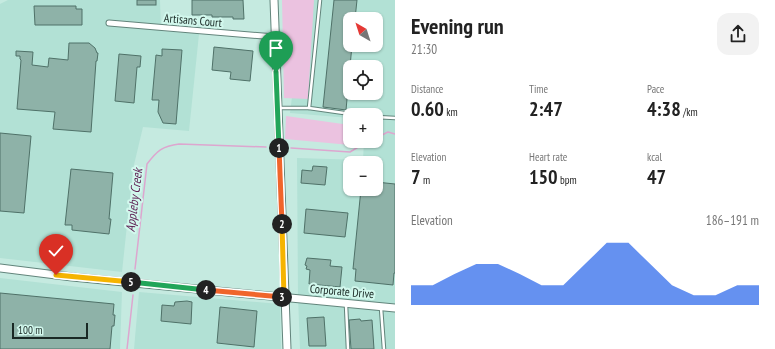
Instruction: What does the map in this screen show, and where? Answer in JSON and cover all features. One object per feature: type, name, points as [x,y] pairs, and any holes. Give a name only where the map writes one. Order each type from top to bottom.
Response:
[{"type":"street","points":[[274,0],[287,349]]},
{"type":"street","name":"Artisans Court","points":[[109,23],[275,37]]},
{"type":"street","name":"Corporate Drive","points":[[0,268],[72,277],[346,302],[395,308]]},
{"type":"lane","points":[[309,108],[320,0]]},
{"type":"lane","points":[[278,108],[309,108],[343,113]]},
{"type":"lane","points":[[383,117],[395,118]]},
{"type":"lane","points":[[346,302],[348,349]]},
{"type":"lane","points":[[381,306],[384,349]]},
{"type":"shaded area","points":[[8,0],[160,0],[161,31],[199,34],[189,131],[143,127],[133,169],[122,272],[0,258],[0,4]]},
{"type":"shaded area","points":[[282,0],[314,0],[308,99],[284,98]]},
{"type":"shaded area","points":[[304,0],[395,0],[395,349],[300,349],[297,158],[343,159],[343,196],[383,196],[383,156],[363,156],[364,148],[383,148],[383,108],[343,108],[343,117],[290,113]]},
{"type":"shaded area","points":[[286,116],[343,124],[343,144],[285,139]]},
{"type":"shaded area","points":[[0,278],[122,292],[120,349],[0,349]]},
{"type":"shaded area","points":[[139,292],[280,304],[281,349],[134,349]]},
{"type":"building","points":[[137,0],[156,0],[156,5],[137,5]]},
{"type":"building","points":[[192,0],[243,0],[244,19],[233,19],[233,17],[212,17],[212,15],[192,15]]},
{"type":"building","points":[[334,0],[357,0],[356,12],[343,12],[343,52],[351,52],[351,60],[343,60],[343,100],[347,100],[346,108],[343,108],[343,110],[323,107]]},
{"type":"building","points":[[34,6],[76,6],[76,9],[82,9],[82,25],[35,25]]},
{"type":"building","points":[[69,43],[89,43],[98,53],[96,61],[91,132],[53,129],[55,112],[17,109],[21,60],[20,56],[16,56],[16,51],[33,52],[32,65],[48,67],[49,58],[68,60]]},
{"type":"building","points":[[214,47],[253,51],[250,81],[230,79],[231,72],[212,70]]},
{"type":"building","points":[[162,49],[182,50],[176,124],[163,123],[158,112],[159,100],[152,100],[156,55],[162,56]]},
{"type":"building","points":[[119,54],[141,56],[140,67],[137,67],[134,103],[115,101]]},
{"type":"building","points":[[0,133],[31,136],[24,213],[0,211]]},
{"type":"building","points":[[313,166],[327,167],[325,185],[301,183],[302,170],[312,171]]},
{"type":"building","points":[[71,169],[113,173],[109,234],[72,230],[72,225],[65,225]]},
{"type":"building","points":[[383,183],[395,184],[395,273],[393,285],[355,281],[356,269],[353,269],[360,196],[383,196]]},
{"type":"building","points":[[306,209],[348,213],[345,237],[304,233]]},
{"type":"building","points":[[307,258],[331,260],[330,266],[342,267],[340,287],[309,284],[310,270],[306,269],[307,266],[305,265]]},
{"type":"building","points":[[0,293],[114,304],[113,315],[115,315],[114,326],[112,326],[110,349],[0,349]]},
{"type":"building","points":[[175,302],[192,302],[191,324],[161,321],[162,305],[174,306]]},
{"type":"building","points":[[220,307],[257,311],[254,347],[217,343]]},
{"type":"building","points":[[324,317],[326,346],[309,346],[307,318]]},
{"type":"building","points":[[360,319],[361,321],[372,320],[374,349],[351,349],[349,320]]},
{"type":"waterway","name":"Appleby Creek","points":[[383,134],[388,132],[395,134]]},
{"type":"waterway","name":"Appleby Creek","points":[[135,269],[147,164],[157,152],[168,146],[179,144],[266,147]]},
{"type":"waterway","name":"Appleby Creek","points":[[291,148],[350,152],[357,148]]},
{"type":"waterway","name":"Appleby Creek","points":[[127,349],[133,295]]},
{"type":"route","points":[[56,275],[284,297],[276,72]]}]
